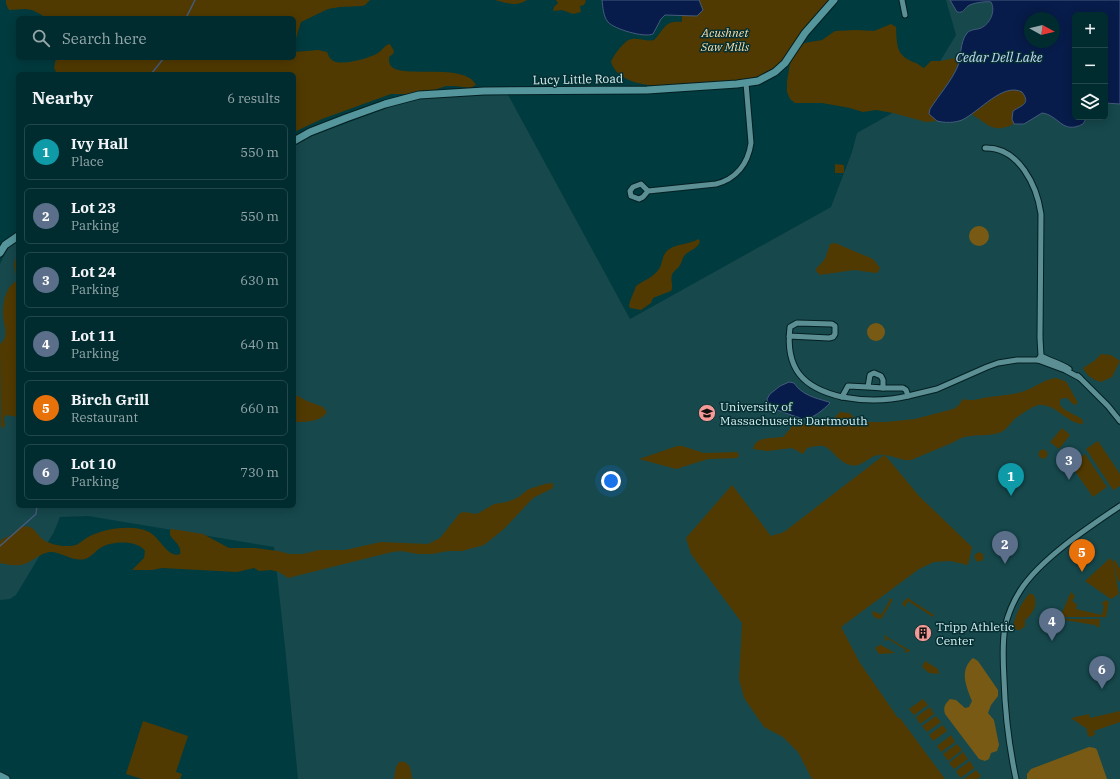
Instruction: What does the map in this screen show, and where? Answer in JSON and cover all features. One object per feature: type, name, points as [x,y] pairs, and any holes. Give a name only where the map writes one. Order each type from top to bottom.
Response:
[{"type":"street","name":"Lucy Little Road","points":[[296,140],[310,132],[346,118],[385,104],[419,95],[484,91],[646,90],[758,82],[775,72],[785,63],[805,33],[834,0]]},
{"type":"street","points":[[902,0],[905,15]]},
{"type":"street","points":[[648,191],[716,184],[724,182],[737,174],[750,152],[751,143],[746,83]]},
{"type":"street","points":[[985,148],[1002,151],[1010,155],[1030,179],[1038,198],[1041,214],[1040,358]]},
{"type":"street","points":[[0,253],[5,245],[16,237]]},
{"type":"street","points":[[789,336],[829,338],[833,337],[835,334],[835,326],[832,324],[797,324],[790,327],[789,336],[790,353],[792,362],[801,377],[807,383],[815,388],[842,397],[884,399],[908,396],[937,389],[998,363],[1040,358],[1066,367],[1076,374],[1108,406],[1120,421]]},
{"type":"street","points":[[868,387],[870,376],[874,373],[881,376],[883,380],[883,388]]},
{"type":"street","points":[[842,397],[848,386],[903,388],[906,390],[908,396]]},
{"type":"street","points":[[1016,779],[1008,730],[1004,687],[1003,647],[1008,615],[1021,590],[1039,569],[1072,540],[1120,506]]},
{"type":"street","points":[[0,776],[6,779]]},
{"type":"shaded area","name":"University of Massachusetts Dartmouth","points":[[946,0],[1120,0],[1120,779],[298,779],[274,547],[88,516],[60,517],[54,532],[16,595],[10,599],[0,600],[0,264],[8,247],[16,243],[16,508],[296,508],[296,144],[309,137],[409,100],[458,94],[507,93],[630,319],[831,207],[852,152],[857,133],[917,99],[956,35]]},
{"type":"shaded area","points":[[979,226],[986,229],[989,236],[986,243],[979,246],[972,243],[969,236],[972,229]]},
{"type":"shaded area","points":[[872,323],[880,323],[885,328],[883,339],[880,341],[872,341],[867,336],[867,328]]},
{"type":"shaded area","points":[[973,658],[978,661],[998,690],[998,696],[991,705],[988,713],[994,720],[999,745],[997,751],[991,753],[989,759],[985,761],[979,759],[944,712],[945,706],[950,699],[956,700],[965,708],[969,707],[972,701],[966,684],[965,673],[966,668]]},
{"type":"shaded area","points":[[1089,747],[1097,750],[1107,779],[1027,779],[1027,774],[1031,769]]},
{"type":"green space","points":[[6,0],[370,0],[362,6],[328,9],[301,22],[296,38],[296,16],[42,16],[32,10],[9,10]]},
{"type":"green space","points":[[495,0],[527,0],[515,4]]},
{"type":"green space","points":[[556,0],[586,1],[584,5],[580,6],[581,12],[573,14],[562,10],[553,11],[554,7],[558,3]]},
{"type":"green space","name":"Acushnet Saw Mills","points":[[681,0],[830,0],[793,44],[781,66],[771,74],[760,79],[660,86],[643,84],[629,80],[618,73],[611,62],[626,42],[632,39],[649,41],[654,40],[668,24],[672,22],[682,22]]},
{"type":"green space","points":[[891,24],[896,27],[897,45],[901,54],[923,68],[931,61],[941,61],[959,57],[954,72],[929,114],[937,121],[926,122],[893,113],[876,110],[863,112],[822,103],[795,103],[790,99],[787,92],[787,81],[790,64],[794,55],[804,43],[822,40],[835,31],[874,31]]},
{"type":"green space","points":[[390,44],[394,51],[389,57],[389,63],[397,70],[460,74],[470,78],[476,85],[470,88],[446,86],[434,90],[410,94],[391,94],[322,119],[296,131],[296,72],[56,72],[54,68],[56,60],[296,60],[296,52],[318,50],[327,52],[331,59],[341,63],[374,55],[380,52],[386,45]]},
{"type":"green space","points":[[1014,89],[1022,92],[1025,100],[1021,106],[1015,110],[1012,119],[1014,124],[1007,127],[996,128],[987,125],[972,114],[1002,92]]},
{"type":"green space","points":[[835,164],[844,165],[844,173],[835,173]]},
{"type":"green space","points":[[698,239],[700,241],[699,244],[684,256],[681,264],[673,274],[671,279],[671,291],[653,298],[651,303],[641,310],[630,308],[629,304],[636,286],[657,272],[666,252],[675,246]]},
{"type":"green space","points":[[835,243],[873,259],[880,268],[878,272],[854,270],[820,275],[816,269],[825,259],[830,244]]},
{"type":"green space","points":[[16,257],[16,275],[14,265]]},
{"type":"green space","points":[[16,281],[16,417],[6,415],[4,418],[5,426],[1,428],[0,344],[5,338],[3,306],[5,297],[11,285]]},
{"type":"green space","points":[[1101,354],[1111,355],[1120,361],[1112,377],[1101,382],[1090,377],[1083,368],[1094,361]]},
{"type":"green space","points":[[1056,378],[1067,383],[1078,403],[1074,405],[1067,398],[1063,398],[1060,400],[1060,405],[1065,410],[1082,419],[1083,424],[1071,420],[1051,407],[1037,405],[1014,420],[1005,430],[999,433],[964,437],[911,460],[904,460],[885,455],[919,496],[972,547],[968,565],[950,561],[934,562],[919,569],[841,627],[860,663],[898,718],[900,718],[945,779],[812,779],[798,752],[783,737],[764,727],[744,698],[739,679],[742,623],[691,554],[686,538],[732,485],[771,536],[784,532],[884,455],[875,456],[855,466],[842,461],[829,449],[823,446],[807,448],[803,454],[792,448],[767,451],[753,449],[758,442],[765,438],[783,437],[794,424],[820,425],[831,421],[840,412],[849,413],[859,422],[886,422],[915,419],[953,409],[958,406],[963,399],[974,400],[1018,393]]},
{"type":"green space","points":[[296,395],[323,407],[327,412],[317,420],[296,422]]},
{"type":"green space","points":[[1062,428],[1070,435],[1059,449],[1050,442]]},
{"type":"green space","points":[[1098,441],[1120,474],[1120,486],[1113,490],[1086,449]]},
{"type":"green space","points":[[677,446],[682,446],[704,453],[737,452],[739,455],[737,458],[708,459],[676,469],[639,459]]},
{"type":"green space","points":[[1043,449],[1048,454],[1043,459],[1038,454]]},
{"type":"green space","points":[[1085,454],[1107,487],[1093,497],[1070,464]]},
{"type":"green space","points":[[553,483],[553,488],[533,498],[504,529],[484,545],[462,551],[448,551],[432,554],[418,554],[401,551],[392,552],[288,578],[279,572],[271,570],[259,571],[254,568],[237,572],[162,568],[152,570],[132,570],[144,558],[145,551],[141,547],[131,543],[107,545],[100,548],[90,557],[80,560],[58,553],[49,552],[21,565],[0,563],[0,541],[20,528],[26,526],[32,528],[45,541],[56,545],[66,546],[77,545],[90,536],[102,531],[117,528],[144,530],[155,536],[168,551],[176,555],[180,554],[180,548],[170,535],[170,530],[172,529],[203,534],[229,548],[255,548],[290,554],[303,554],[319,550],[345,550],[381,542],[428,544],[440,538],[460,513],[464,512],[477,514],[494,504],[507,502],[517,498],[529,489]]},
{"type":"green space","points":[[979,552],[984,557],[979,562],[974,557]]},
{"type":"green space","points":[[1110,558],[1113,562],[1119,594],[1111,599],[1085,581]]},
{"type":"green space","points":[[1115,560],[1120,569],[1120,581],[1118,581],[1113,561]]},
{"type":"green space","points":[[1071,592],[1075,596],[1072,601],[1077,604],[1076,609],[1102,615],[1104,605],[1101,604],[1106,600],[1109,602],[1106,617],[1060,617]]},
{"type":"green space","points":[[1029,594],[1033,594],[1035,598],[1034,608],[1025,620],[1025,626],[1020,630],[1017,630],[1013,627],[1015,618],[1021,605]]},
{"type":"green space","points":[[910,597],[909,599],[934,615],[933,617],[908,601],[905,607],[902,604]]},
{"type":"green space","points":[[888,598],[892,599],[892,601],[882,618],[879,619],[874,617],[872,613],[874,611],[881,615],[890,600]]},
{"type":"green space","points":[[1064,619],[1100,619],[1099,628],[1095,625]]},
{"type":"green space","points":[[885,634],[887,637],[911,651],[904,653],[906,650],[888,639],[885,641]]},
{"type":"green space","points":[[880,645],[895,653],[879,654],[875,648]]},
{"type":"green space","points":[[925,661],[938,669],[939,674],[929,673],[922,667]]},
{"type":"green space","points":[[923,699],[928,705],[914,715],[909,709]]},
{"type":"green space","points":[[930,707],[934,714],[920,724],[916,717]]},
{"type":"green space","points":[[1120,711],[1120,722],[1094,731],[1095,735],[1089,737],[1087,729],[1071,718],[1089,714],[1090,718]]},
{"type":"green space","points":[[936,716],[941,722],[927,732],[922,726]]},
{"type":"green space","points":[[143,721],[188,736],[176,772],[182,774],[180,779],[142,779],[126,774]]},
{"type":"green space","points":[[943,725],[947,731],[933,741],[929,735]]},
{"type":"green space","points":[[951,735],[955,742],[941,752],[937,746]]},
{"type":"green space","points":[[957,744],[962,750],[948,761],[943,754]]},
{"type":"green space","points":[[963,752],[968,759],[954,769],[949,763]]},
{"type":"green space","points":[[970,761],[974,768],[960,778],[956,771]]},
{"type":"green space","points":[[399,762],[408,764],[412,779],[394,779],[396,767]]},
{"type":"green space","points":[[976,770],[981,776],[977,779],[964,779]]},
{"type":"water","points":[[602,0],[699,0],[703,10],[697,16],[665,15],[661,19],[653,34],[643,35],[611,25],[606,20]]},
{"type":"water","name":"Cedar Dell Lake","points":[[950,0],[1120,0],[1120,104],[1108,103],[1108,12],[1072,12],[1072,120],[1085,120],[1083,124],[1076,127],[1065,126],[1048,114],[1042,113],[1024,124],[1014,124],[1012,119],[1013,111],[1022,106],[1026,99],[1022,92],[1015,90],[999,94],[962,120],[956,122],[937,121],[929,114],[930,109],[948,84],[959,64],[964,37],[972,30],[981,28],[987,24],[993,9],[991,2],[979,2],[968,6],[962,12],[957,12]]},
{"type":"water","points":[[789,382],[794,383],[809,396],[830,403],[814,416],[807,419],[803,419],[769,406],[767,399],[770,394],[780,386]]},
{"type":"waterway","points":[[187,16],[195,0]]},
{"type":"waterway","points":[[153,72],[162,60]]},
{"type":"waterway","points":[[0,546],[36,514],[37,508]]},
{"type":"place","name":"University of Massachusetts Dartmouth","points":[[707,413]]},
{"type":"place","name":"Lot 24","points":[[1069,480]]},
{"type":"place","name":"Ivy Hall","points":[[1011,496]]},
{"type":"place","name":"Lot 23","points":[[1005,564]]},
{"type":"place","name":"Birch Grill","points":[[1082,572]]},
{"type":"place","name":"Tripp Athletic Center","points":[[923,633]]},
{"type":"place","name":"Lot 11","points":[[1052,641]]},
{"type":"place","name":"Lot 10","points":[[1102,689]]}]
